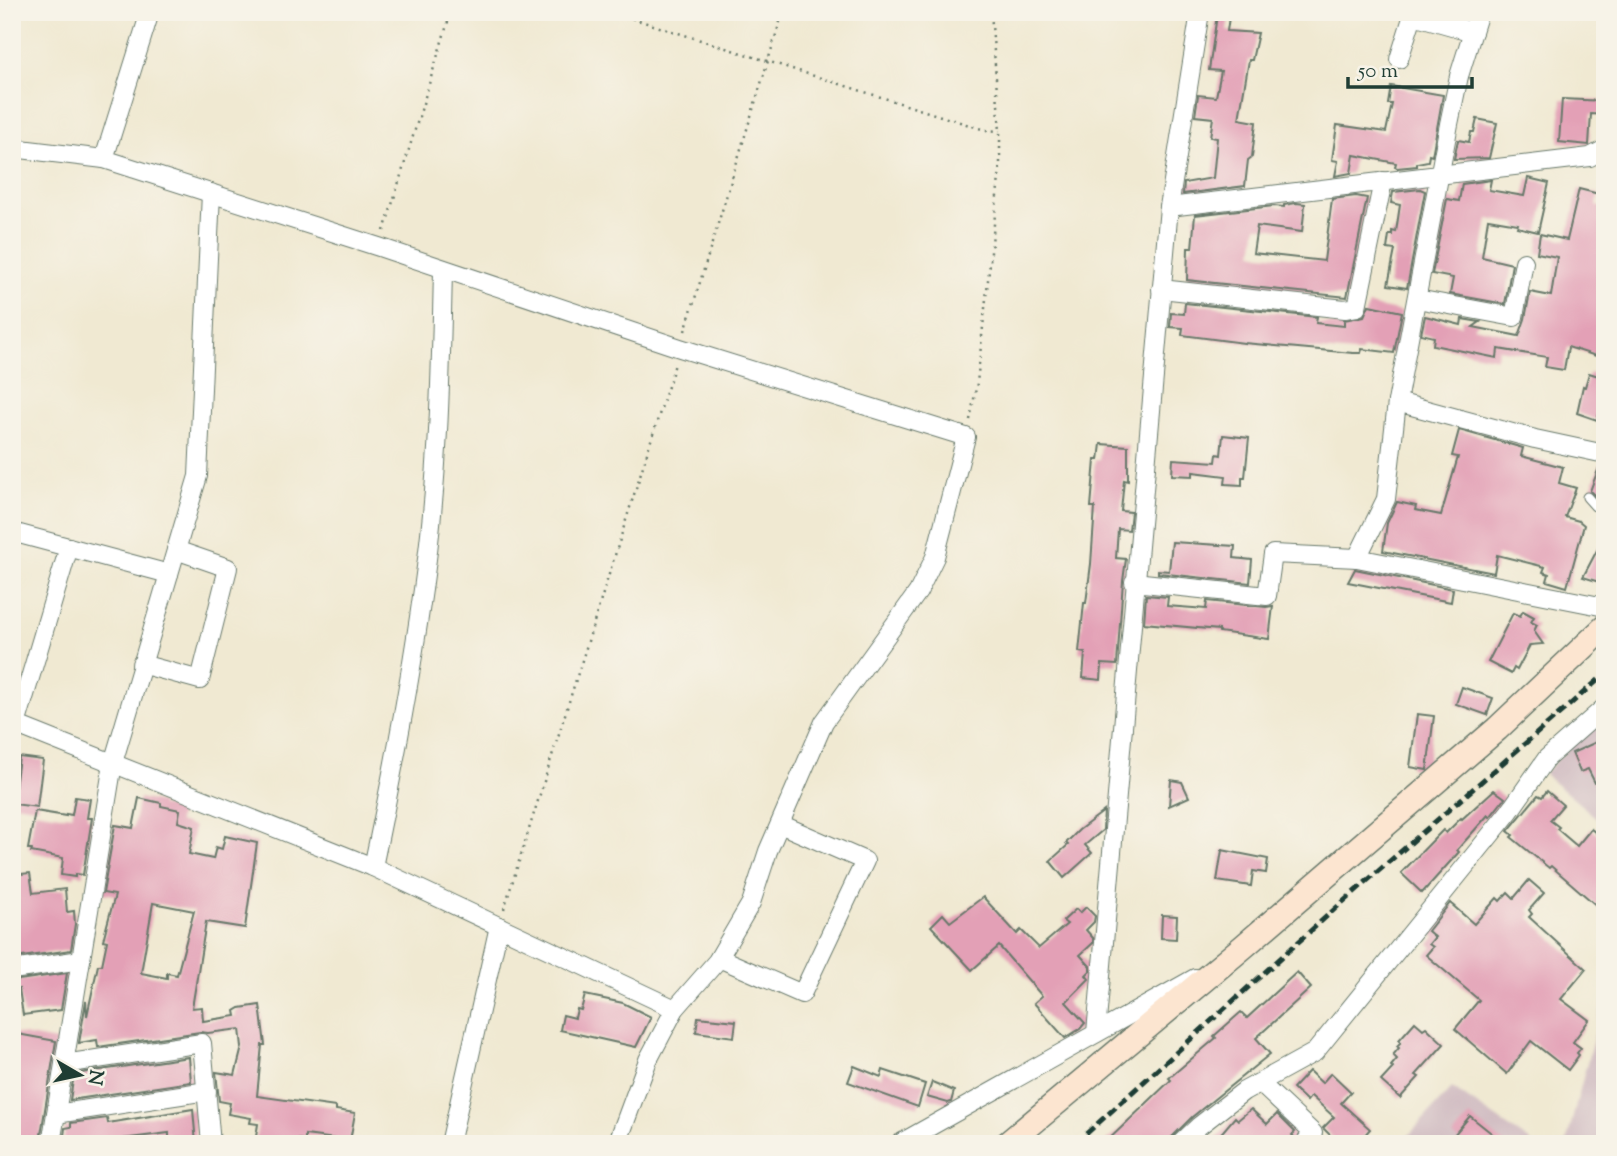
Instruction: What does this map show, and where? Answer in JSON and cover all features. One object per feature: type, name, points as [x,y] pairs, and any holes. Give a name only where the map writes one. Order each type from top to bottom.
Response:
[{"type":"street","points":[[104,159],[150,12]]},
{"type":"street","points":[[1096,1033],[1169,206],[1200,12]]},
{"type":"street","points":[[1357,558],[1386,499],[1397,402],[1440,174],[1459,76],[1479,12]]},
{"type":"street","points":[[1399,59],[1413,15],[1473,32]]},
{"type":"street","points":[[12,148],[104,159],[379,247],[680,348],[966,437],[935,557],[918,592],[824,722],[780,824],[751,903],[719,958],[675,1009],[648,1060],[617,1144]]},
{"type":"street","points":[[1169,206],[1590,158],[1605,149]]},
{"type":"street","points":[[1161,289],[1345,309],[1357,307],[1383,181]]},
{"type":"street","points":[[51,1144],[113,763],[198,476],[211,193]]},
{"type":"street","points":[[1417,299],[1514,317],[1524,262]]},
{"type":"street","points":[[373,867],[426,566],[440,410],[443,269]]},
{"type":"street","points":[[1397,402],[1535,439],[1605,454]]},
{"type":"street","points":[[12,532],[169,574]]},
{"type":"street","points":[[69,547],[14,724],[373,867],[675,1009]]},
{"type":"street","points":[[141,664],[200,680],[228,568],[176,550]]},
{"type":"street","points":[[1135,582],[1267,596],[1273,554],[1357,558],[1605,607]]},
{"type":"street","points":[[1007,1144],[1224,963],[1497,729],[1605,627]]},
{"type":"street","points":[[1185,1142],[1244,1091],[1315,1052],[1509,812],[1547,758],[1605,707]]},
{"type":"street","points":[[719,958],[802,993],[865,861],[780,824]]},
{"type":"street","points":[[450,1144],[499,926]]},
{"type":"street","points":[[12,970],[81,960]]},
{"type":"street","points":[[899,1144],[1224,963]]},
{"type":"street","points":[[64,1064],[202,1043],[211,1144]]},
{"type":"street","points":[[1260,1083],[1313,1133],[1304,1144]]},
{"type":"street","points":[[56,1114],[207,1091]]},
{"type":"lane","points":[[1587,497],[1595,506],[1605,509]]},
{"type":"path","points":[[379,247],[451,12]]},
{"type":"path","points":[[612,12],[766,63],[985,130],[1000,131]]},
{"type":"path","points":[[499,926],[783,12]]},
{"type":"path","points":[[966,437],[978,369],[1000,168],[1000,131],[991,12]]},
{"type":"shaded area","points":[[1605,715],[1605,825],[1544,774],[1577,739]]},
{"type":"shaded area","points":[[1605,993],[1605,1144],[1566,1144]]},
{"type":"shaded area","points":[[1452,1088],[1534,1144],[1401,1144]]},
{"type":"building","points":[[1217,15],[1229,17],[1227,31],[1258,33],[1252,60],[1249,60],[1239,119],[1256,122],[1252,157],[1248,160],[1245,186],[1183,194],[1184,183],[1213,178],[1217,138],[1210,137],[1213,118],[1195,116],[1198,95],[1216,97],[1221,71],[1209,70]]},
{"type":"building","points":[[1391,86],[1443,95],[1432,156],[1429,155],[1428,161],[1417,163],[1417,166],[1397,168],[1396,163],[1354,155],[1351,173],[1335,176],[1338,161],[1332,160],[1337,125],[1386,132],[1392,104],[1388,104]]},
{"type":"building","points":[[1562,99],[1605,101],[1605,115],[1591,114],[1589,145],[1559,142]]},
{"type":"building","points":[[1477,119],[1497,123],[1489,158],[1454,159],[1458,140],[1469,142]]},
{"type":"building","points":[[1528,178],[1549,183],[1538,232],[1517,227],[1518,224],[1488,219],[1482,257],[1512,264],[1505,304],[1450,294],[1453,278],[1432,274],[1447,199],[1459,201],[1462,184],[1491,180],[1489,190],[1524,196]]},
{"type":"building","points":[[1420,189],[1425,191],[1407,288],[1388,285],[1395,250],[1387,249],[1389,235],[1392,235],[1392,231],[1396,232],[1400,205],[1391,203],[1393,192]]},
{"type":"building","points":[[1579,189],[1599,194],[1597,206],[1605,207],[1605,337],[1602,345],[1599,344],[1596,356],[1568,347],[1564,370],[1545,367],[1547,357],[1498,349],[1497,358],[1433,345],[1434,337],[1421,334],[1425,316],[1461,325],[1462,319],[1480,322],[1473,327],[1519,336],[1530,292],[1551,296],[1557,257],[1537,253],[1540,234],[1567,240]]},
{"type":"building","points":[[1356,196],[1367,198],[1347,297],[1187,280],[1188,248],[1192,248],[1195,215],[1305,204],[1302,232],[1257,226],[1253,253],[1324,261],[1332,199]]},
{"type":"building","points":[[1185,303],[1317,317],[1316,323],[1344,326],[1344,320],[1364,316],[1369,305],[1402,312],[1394,353],[1362,349],[1361,353],[1353,353],[1182,335],[1183,328],[1170,327],[1171,313],[1184,314]]},
{"type":"building","points":[[1589,373],[1605,378],[1605,394],[1597,420],[1577,413]]},
{"type":"building","points":[[1459,430],[1523,448],[1521,456],[1563,467],[1559,483],[1576,488],[1565,517],[1584,525],[1567,587],[1547,581],[1549,574],[1543,572],[1545,567],[1497,555],[1494,573],[1383,551],[1387,523],[1397,502],[1416,506],[1415,510],[1441,515],[1458,457],[1452,456]]},
{"type":"building","points":[[1223,435],[1249,438],[1242,485],[1225,484],[1226,476],[1193,472],[1193,476],[1172,475],[1173,459],[1216,462],[1217,454],[1221,455]]},
{"type":"building","points":[[1101,444],[1128,446],[1128,481],[1124,480],[1121,511],[1131,512],[1129,530],[1118,529],[1116,558],[1126,559],[1117,665],[1102,664],[1101,680],[1083,678],[1085,653],[1079,652],[1091,564],[1095,507],[1091,507],[1095,460],[1099,460]]},
{"type":"building","points":[[1600,465],[1605,465],[1605,502],[1590,491]]},
{"type":"building","points":[[1605,535],[1605,559],[1599,582],[1583,577]]},
{"type":"building","points":[[1172,542],[1235,546],[1234,558],[1252,560],[1250,583],[1158,573],[1158,570],[1169,571]]},
{"type":"building","points":[[1355,569],[1453,589],[1451,602],[1348,582]]},
{"type":"building","points":[[1146,595],[1168,597],[1167,606],[1206,609],[1207,601],[1273,606],[1269,639],[1219,630],[1144,623]]},
{"type":"building","points":[[1523,611],[1534,617],[1531,622],[1537,625],[1534,631],[1543,644],[1530,645],[1517,670],[1514,668],[1511,674],[1488,662],[1513,613],[1520,616]]},
{"type":"building","points":[[1462,687],[1493,698],[1487,715],[1456,704]]},
{"type":"building","points":[[1417,714],[1434,716],[1427,770],[1410,767]]},
{"type":"building","points":[[1605,738],[1605,778],[1595,783],[1588,769],[1580,772],[1572,753]]},
{"type":"building","points":[[19,757],[43,760],[37,807],[13,804]]},
{"type":"building","points":[[1171,780],[1182,782],[1189,797],[1169,806]]},
{"type":"building","points":[[1494,790],[1505,798],[1422,893],[1401,873],[1443,830],[1446,833]]},
{"type":"building","points":[[1547,791],[1563,805],[1550,820],[1577,846],[1591,829],[1605,840],[1605,913],[1551,866],[1549,868],[1511,837],[1513,835],[1508,831],[1538,795],[1542,797]]},
{"type":"building","points":[[75,797],[90,799],[87,818],[92,818],[83,875],[75,874],[75,877],[61,875],[63,858],[31,852],[32,849],[28,849],[35,811],[72,815]]},
{"type":"building","points":[[139,798],[180,810],[178,822],[194,827],[189,854],[213,859],[216,847],[222,849],[225,836],[257,843],[245,928],[206,922],[192,1008],[202,1007],[203,1021],[236,1016],[235,1011],[240,1008],[260,1005],[265,1045],[262,1045],[257,1096],[336,1107],[336,1110],[355,1113],[350,1141],[305,1135],[305,1140],[290,1139],[289,1144],[255,1143],[258,1124],[250,1123],[251,1118],[228,1114],[230,1103],[219,1101],[216,1072],[235,1075],[242,1047],[240,1029],[98,1047],[97,1040],[79,1043],[86,1001],[87,1016],[98,965],[102,965],[107,941],[103,940],[115,895],[103,893],[115,825],[133,828]],"holes":[[[153,903],[194,911],[177,975],[167,973],[167,978],[141,973]]]},
{"type":"building","points":[[1104,811],[1103,830],[1085,845],[1092,853],[1064,878],[1050,861],[1068,845],[1066,843],[1079,830]]},
{"type":"building","points":[[1222,850],[1268,859],[1266,873],[1253,871],[1251,886],[1217,881]]},
{"type":"building","points":[[30,873],[33,893],[65,889],[67,912],[74,911],[71,950],[15,958],[12,937],[12,875]]},
{"type":"building","points":[[1529,880],[1544,893],[1529,910],[1532,914],[1529,917],[1586,969],[1561,999],[1589,1020],[1573,1042],[1581,1048],[1568,1070],[1531,1041],[1507,1074],[1455,1029],[1479,1000],[1426,955],[1433,947],[1429,944],[1435,937],[1428,931],[1450,903],[1474,924],[1497,898],[1500,901],[1508,892],[1514,898]]},
{"type":"building","points":[[983,897],[1017,934],[1021,930],[1039,948],[1067,924],[1063,921],[1076,909],[1080,913],[1086,907],[1095,916],[1094,922],[1086,930],[1093,938],[1093,943],[1080,955],[1090,966],[1086,975],[1089,979],[1066,1002],[1085,1023],[1080,1029],[1065,1038],[1034,1003],[1042,996],[999,946],[972,970],[931,926],[943,914],[950,922]]},
{"type":"building","points":[[1162,915],[1177,916],[1176,939],[1161,938]]},
{"type":"building","points":[[1297,972],[1311,988],[1256,1038],[1270,1054],[1192,1117],[1165,1144],[1104,1144],[1171,1080],[1169,1078],[1216,1038],[1214,1036],[1241,1012],[1247,1018]]},
{"type":"building","points":[[67,973],[61,1010],[23,1015],[19,989],[12,990],[12,981]]},
{"type":"building","points":[[585,995],[623,1003],[651,1017],[636,1047],[560,1030],[563,1015],[575,1018],[577,1009],[581,1010]]},
{"type":"building","points":[[698,1017],[736,1021],[734,1037],[696,1032]]},
{"type":"building","points":[[1415,1022],[1423,1029],[1426,1027],[1444,1044],[1416,1075],[1419,1077],[1400,1098],[1381,1081],[1397,1059],[1393,1055],[1399,1048],[1399,1040]]},
{"type":"building","points":[[12,1033],[56,1041],[40,1141],[12,1136]]},
{"type":"building","points":[[189,1057],[191,1082],[70,1100],[74,1074]]},
{"type":"building","points":[[854,1066],[881,1077],[883,1070],[925,1084],[918,1107],[848,1082]]},
{"type":"building","points":[[1309,1071],[1322,1083],[1331,1073],[1351,1092],[1341,1103],[1370,1129],[1357,1144],[1339,1144],[1323,1128],[1334,1117],[1311,1096],[1307,1101],[1293,1088]]},
{"type":"building","points":[[932,1082],[954,1091],[951,1102],[927,1097]]},
{"type":"building","points":[[193,1109],[196,1144],[169,1144],[169,1133],[84,1144],[63,1144],[65,1128],[71,1127],[71,1123],[107,1118],[108,1123]]},
{"type":"building","points":[[1251,1109],[1267,1124],[1277,1114],[1295,1132],[1292,1135],[1295,1138],[1293,1144],[1212,1144],[1235,1117],[1238,1120]]},
{"type":"building","points":[[1470,1116],[1505,1144],[1463,1144],[1453,1136]]},
{"type":"railway","points":[[1075,1144],[1337,907],[1605,674]]}]
